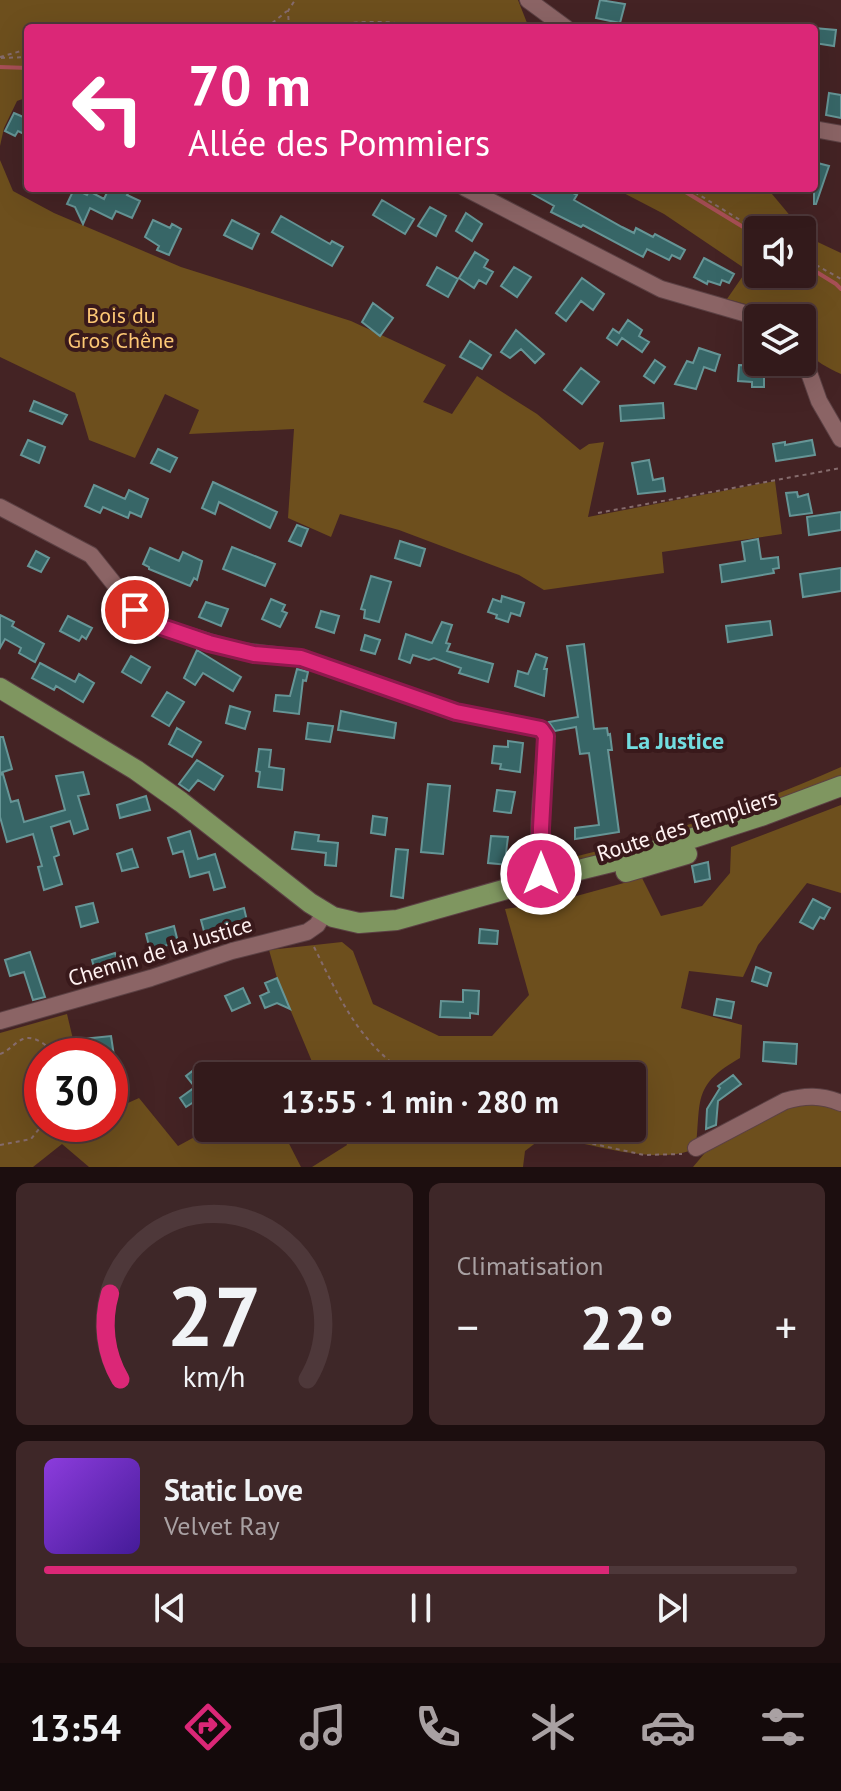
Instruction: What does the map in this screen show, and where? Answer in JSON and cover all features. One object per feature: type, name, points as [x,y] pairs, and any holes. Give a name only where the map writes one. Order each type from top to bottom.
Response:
[{"type":"main road","name":"Route des Templiers","points":[[0,688],[136,770],[181,802],[281,881],[285,891],[317,922],[334,929],[373,932],[544,884],[813,798],[841,786]]},
{"type":"main road","name":"Route des Templiers","points":[[544,884],[652,866],[769,826],[841,796]]},
{"type":"street","points":[[528,0],[561,24]]},
{"type":"street","points":[[818,130],[841,134]]},
{"type":"street","points":[[473,192],[661,289],[744,313]]},
{"type":"street","points":[[810,376],[819,401],[841,439]]},
{"type":"street","points":[[0,507],[91,555],[143,619],[156,625],[235,650],[301,658],[456,712],[541,729],[546,736],[541,828],[544,884]]},
{"type":"street","name":"Chemin de la Justice","points":[[0,1021],[151,978],[317,922]]},
{"type":"street","points":[[696,1148],[785,1101],[815,1096],[841,1103]]},
{"type":"path","points":[[271,24],[288,11],[295,0]]},
{"type":"path","points":[[288,11],[289,24]]},
{"type":"path","points":[[352,24],[409,24]]},
{"type":"path","points":[[0,57],[24,50]]},
{"type":"path","points":[[0,57],[24,57]]},
{"type":"path","points":[[695,192],[744,222]]},
{"type":"path","points":[[816,265],[841,279]]},
{"type":"path","points":[[598,513],[841,468]]},
{"type":"path","points":[[317,922],[348,1015],[375,1047],[393,1062]]},
{"type":"path","points":[[0,1054],[24,1039]]},
{"type":"path","points":[[0,1145],[24,1140]]},
{"type":"path","points":[[585,1142],[644,1155],[686,1153],[696,1148]]},
{"type":"green space","points":[[0,0],[518,0],[527,24],[24,24],[24,98],[17,101],[4,128],[0,146]]},
{"type":"green space","name":"Bois du Gros Chêne","points":[[0,160],[13,191],[54,213],[181,267],[351,321],[446,365],[423,402],[452,414],[477,376],[537,414],[580,450],[589,444],[604,442],[588,517],[775,481],[782,534],[662,552],[664,573],[544,590],[519,575],[399,530],[340,514],[331,537],[288,518],[294,429],[189,434],[199,410],[165,394],[135,458],[89,440],[75,393],[0,357]]},
{"type":"green space","points":[[622,192],[770,192],[790,216],[744,216],[744,268],[664,214]]},
{"type":"green space","points":[[816,241],[841,253],[841,374],[816,360],[816,304],[745,304],[727,299],[744,274],[744,288],[816,288]]},
{"type":"green space","points":[[841,767],[841,777],[691,833],[555,867],[553,862],[699,821]]},
{"type":"green space","points":[[841,805],[841,893],[807,883],[758,945],[743,977],[689,971],[681,1008],[742,1025],[740,1058],[714,1076],[707,1085],[700,1105],[696,1148],[681,1153],[622,1152],[576,1142],[646,1142],[646,1062],[312,1062],[277,978],[269,950],[342,942],[353,951],[373,1004],[439,1036],[492,1036],[529,995],[505,909],[551,903],[642,878],[661,916],[702,906],[730,873],[731,847]]},
{"type":"green space","points":[[67,1014],[73,1038],[24,1038],[24,1142],[128,1142],[128,1103],[139,1098],[178,1146],[194,1137],[194,1142],[288,1142],[301,1167],[89,1167],[62,1144],[33,1167],[0,1167],[0,1033]]},
{"type":"green space","points":[[823,1103],[841,1110],[841,1167],[693,1167],[709,1148],[792,1106]]},
{"type":"green space","points":[[346,1142],[537,1142],[525,1151],[523,1167],[312,1167],[347,1145]]},
{"type":"building","points":[[600,0],[625,4],[620,23],[596,18]]},
{"type":"building","points":[[818,28],[836,30],[834,46],[818,44]]},
{"type":"building","points":[[829,93],[841,95],[841,118],[826,115]]},
{"type":"building","points":[[14,113],[24,117],[24,134],[18,131],[15,136],[5,131]]},
{"type":"building","points":[[818,163],[829,166],[814,204],[814,192],[818,192]]},
{"type":"building","points":[[73,192],[87,195],[91,192],[104,199],[107,192],[129,192],[127,195],[140,201],[132,218],[116,211],[112,219],[90,208],[83,224],[75,207],[67,204]]},
{"type":"building","points":[[529,192],[571,192],[577,195],[574,200],[622,227],[634,233],[636,228],[653,237],[655,234],[685,250],[680,259],[672,255],[669,260],[647,249],[643,257],[551,212],[554,206]]},
{"type":"building","points":[[382,200],[414,219],[405,234],[373,215]]},
{"type":"building","points":[[430,207],[446,216],[436,236],[418,226]]},
{"type":"building","points":[[466,213],[482,224],[472,241],[456,231]]},
{"type":"building","points":[[281,216],[330,244],[332,241],[343,247],[332,266],[272,232]]},
{"type":"building","points":[[153,220],[170,228],[172,224],[181,229],[169,255],[157,250],[159,246],[145,237]]},
{"type":"building","points":[[232,220],[259,234],[252,249],[224,235]]},
{"type":"building","points":[[475,252],[488,260],[484,267],[493,272],[486,284],[479,280],[474,288],[459,278]]},
{"type":"building","points":[[704,258],[734,274],[729,283],[722,280],[720,285],[708,281],[707,284],[694,277]]},
{"type":"building","points":[[437,267],[458,279],[448,297],[427,285]]},
{"type":"building","points":[[514,267],[531,277],[517,297],[501,286]]},
{"type":"building","points":[[582,278],[604,294],[593,310],[581,301],[566,321],[556,313]]},
{"type":"building","points":[[373,303],[393,318],[380,336],[362,322]]},
{"type":"building","points":[[628,320],[642,330],[639,336],[649,342],[642,352],[622,338],[617,345],[607,338],[613,329],[619,333]]},
{"type":"building","points":[[516,330],[544,354],[535,363],[521,349],[510,358],[501,352]]},
{"type":"building","points":[[470,341],[491,355],[482,369],[460,357]]},
{"type":"building","points":[[699,348],[720,355],[715,371],[704,367],[696,389],[675,384],[687,361],[693,363]]},
{"type":"building","points":[[655,360],[665,367],[654,383],[644,376]]},
{"type":"building","points":[[739,365],[744,365],[744,376],[764,376],[764,387],[752,387],[752,382],[738,381]]},
{"type":"building","points":[[581,368],[599,382],[582,404],[564,390]]},
{"type":"building","points":[[34,401],[67,415],[62,424],[30,411]]},
{"type":"building","points":[[663,403],[664,418],[621,421],[620,406]]},
{"type":"building","points":[[28,440],[45,447],[39,463],[21,455]]},
{"type":"building","points":[[812,440],[815,455],[776,461],[773,444]]},
{"type":"building","points":[[158,449],[177,458],[170,472],[151,463]]},
{"type":"building","points":[[649,460],[653,480],[663,478],[665,491],[638,494],[632,463]]},
{"type":"building","points":[[213,482],[277,512],[270,528],[219,502],[215,514],[202,508]]},
{"type":"building","points":[[94,485],[125,499],[129,490],[148,499],[141,517],[130,512],[128,518],[103,507],[100,513],[85,506]]},
{"type":"building","points":[[797,492],[798,497],[808,494],[812,513],[790,516],[786,493]]},
{"type":"building","points":[[841,512],[841,530],[809,535],[807,517]]},
{"type":"building","points":[[297,525],[308,529],[301,546],[289,541]]},
{"type":"building","points":[[758,539],[761,559],[778,557],[779,568],[773,569],[774,573],[722,582],[720,565],[745,561],[742,542]]},
{"type":"building","points":[[400,541],[425,549],[420,566],[395,558]]},
{"type":"building","points":[[232,547],[275,564],[265,586],[223,569]]},
{"type":"building","points":[[150,548],[179,561],[183,552],[202,561],[197,580],[194,578],[190,586],[149,569],[143,564]]},
{"type":"building","points":[[36,551],[49,558],[41,572],[28,566]]},
{"type":"building","points":[[841,568],[841,591],[803,597],[800,574]]},
{"type":"building","points":[[371,576],[391,582],[379,622],[364,618],[365,610],[361,609]]},
{"type":"building","points":[[502,596],[524,603],[520,616],[511,613],[508,622],[488,612],[493,599],[501,602]]},
{"type":"building","points":[[271,599],[285,605],[282,611],[287,613],[280,627],[262,619]]},
{"type":"building","points":[[206,602],[228,609],[221,626],[199,617]]},
{"type":"building","points":[[321,611],[339,616],[334,633],[316,627]]},
{"type":"building","points":[[0,615],[14,622],[12,626],[44,644],[35,662],[19,653],[21,648],[5,639],[0,648]]},
{"type":"building","points":[[68,616],[92,628],[86,639],[82,636],[79,641],[60,631]]},
{"type":"building","points":[[770,621],[772,635],[728,642],[726,626]]},
{"type":"building","points":[[442,622],[452,625],[446,643],[450,644],[447,651],[493,664],[488,682],[459,673],[461,668],[434,658],[429,660],[413,655],[410,663],[399,659],[406,634],[432,643]]},
{"type":"building","points":[[365,635],[380,640],[375,654],[361,650]]},
{"type":"building","points":[[584,644],[594,729],[607,728],[610,734],[612,750],[608,750],[619,832],[575,839],[575,828],[599,825],[589,753],[580,754],[576,727],[555,731],[549,722],[578,717],[567,646]]},
{"type":"building","points":[[197,650],[241,677],[233,691],[203,673],[195,685],[184,678]]},
{"type":"building","points":[[536,654],[547,658],[544,696],[515,686],[518,671],[528,674]]},
{"type":"building","points":[[131,656],[150,667],[141,683],[122,672]]},
{"type":"building","points":[[40,663],[75,682],[79,674],[94,683],[83,702],[56,686],[54,690],[32,678]]},
{"type":"building","points":[[297,669],[308,672],[306,681],[303,680],[299,714],[274,711],[276,695],[290,696]]},
{"type":"building","points":[[167,692],[184,702],[169,726],[152,716]]},
{"type":"building","points":[[230,706],[250,712],[245,729],[226,723]]},
{"type":"building","points":[[341,711],[396,723],[394,738],[338,730]]},
{"type":"building","points":[[308,723],[333,726],[330,742],[306,739]]},
{"type":"building","points":[[177,728],[201,742],[192,757],[169,744]]},
{"type":"building","points":[[0,737],[3,737],[12,769],[0,773]]},
{"type":"building","points":[[508,741],[523,743],[520,772],[500,769],[501,764],[492,763],[494,746],[508,747]]},
{"type":"building","points":[[259,749],[271,750],[269,767],[284,769],[282,790],[258,787],[260,772],[256,771]]},
{"type":"building","points":[[197,760],[223,776],[214,790],[198,780],[189,791],[179,784]]},
{"type":"building","points":[[83,772],[89,794],[78,796],[88,829],[74,834],[70,821],[51,827],[59,855],[54,857],[62,884],[44,890],[38,867],[42,866],[33,834],[7,842],[0,817],[0,775],[3,774],[11,802],[18,800],[24,822],[65,810],[56,776]]},
{"type":"building","points":[[428,784],[450,786],[443,854],[421,852]]},
{"type":"building","points":[[497,790],[515,792],[511,813],[494,811]]},
{"type":"building","points":[[146,796],[150,810],[120,818],[117,805]]},
{"type":"building","points":[[373,816],[387,818],[385,835],[371,833]]},
{"type":"building","points":[[190,831],[198,859],[215,854],[225,887],[214,890],[209,872],[190,877],[183,851],[173,854],[168,838]]},
{"type":"building","points":[[295,832],[319,835],[318,841],[338,843],[336,866],[325,865],[326,853],[292,849]]},
{"type":"building","points":[[491,836],[508,837],[506,853],[510,854],[509,865],[488,863]]},
{"type":"building","points":[[132,849],[138,867],[122,871],[117,854]]},
{"type":"building","points":[[396,849],[408,850],[403,898],[391,896]]},
{"type":"building","points":[[708,862],[710,879],[695,882],[692,866]]},
{"type":"building","points":[[813,899],[830,908],[813,929],[800,922]]},
{"type":"building","points":[[93,903],[98,922],[81,927],[76,907]]},
{"type":"building","points":[[244,908],[248,925],[206,939],[201,920]]},
{"type":"building","points":[[174,926],[178,942],[150,950],[146,934]]},
{"type":"building","points":[[480,929],[498,931],[497,944],[479,943]]},
{"type":"building","points":[[30,952],[45,997],[33,1000],[24,972],[10,976],[5,960]]},
{"type":"building","points":[[115,953],[120,968],[96,975],[92,960]]},
{"type":"building","points":[[756,967],[771,973],[767,986],[752,981]]},
{"type":"building","points":[[277,978],[290,1009],[277,1003],[265,1008],[260,996],[269,992],[265,983]]},
{"type":"building","points":[[243,988],[250,1003],[232,1011],[225,996]]},
{"type":"building","points":[[463,990],[479,991],[478,1014],[470,1013],[470,1018],[440,1017],[441,1001],[463,1002]]},
{"type":"building","points":[[717,999],[734,1002],[731,1018],[714,1015]]},
{"type":"building","points":[[764,1042],[797,1044],[796,1064],[763,1061]]},
{"type":"building","points":[[194,1070],[194,1086],[186,1076]]},
{"type":"building","points":[[733,1075],[741,1084],[718,1101],[716,1125],[706,1129],[707,1109],[720,1088],[718,1086]]},
{"type":"building","points":[[194,1088],[194,1102],[186,1107],[180,1098]]},
{"type":"waterway","points":[[0,67],[24,68]]},
{"type":"waterway","points":[[686,192],[744,227]]},
{"type":"waterway","points":[[816,272],[841,289]]},
{"type":"district","name":"La Justice","points":[[675,740]]},
{"type":"route","points":[[135,610],[143,619],[156,625],[209,643],[254,654],[301,658],[456,712],[541,729],[546,736],[541,874]]}]
